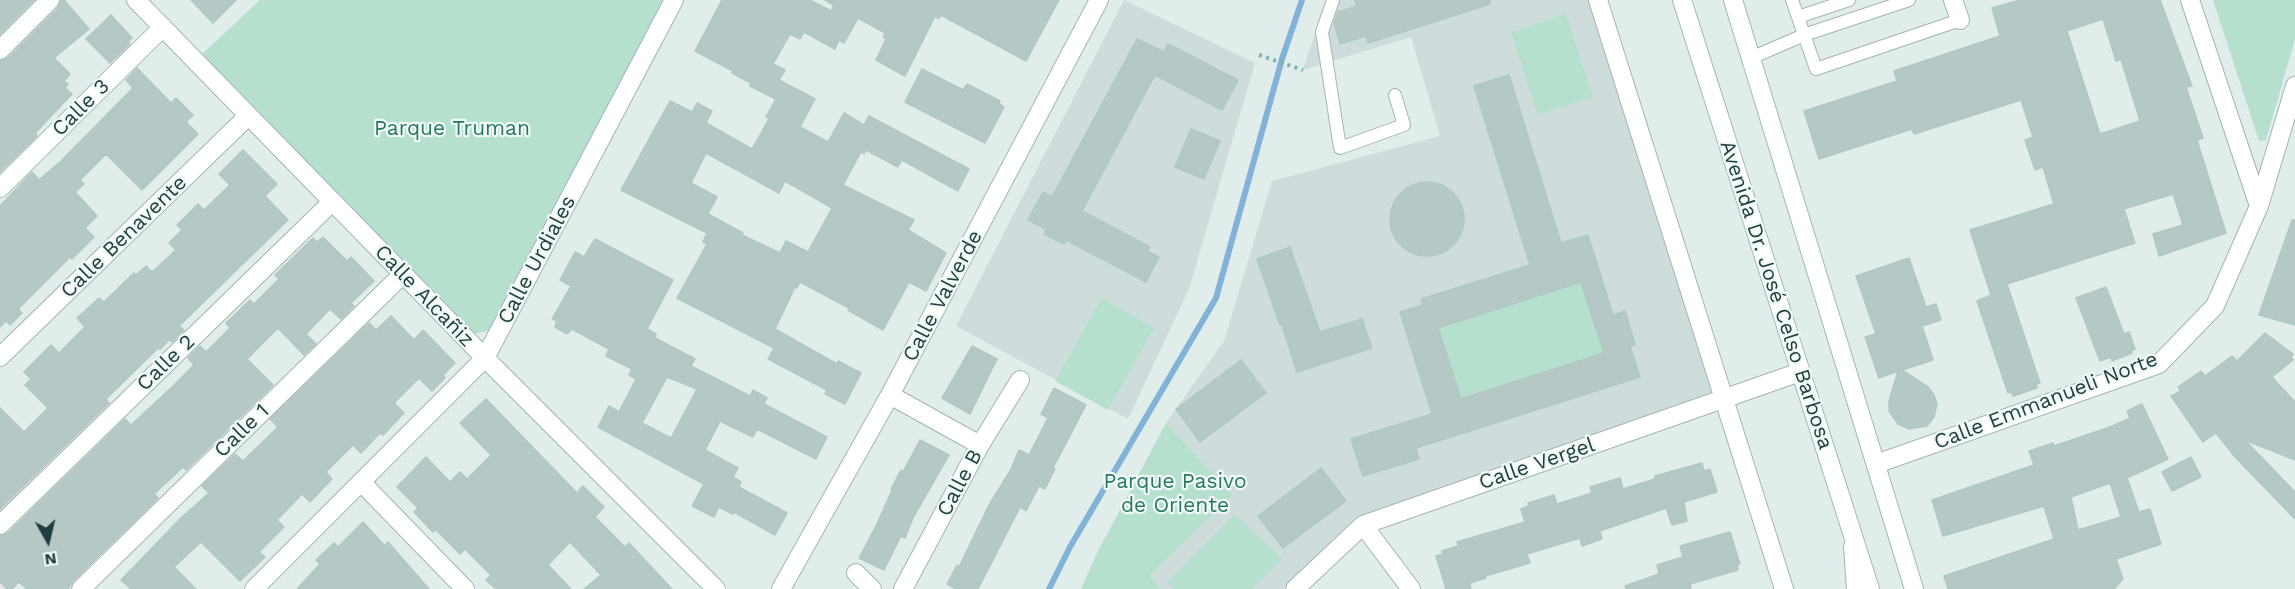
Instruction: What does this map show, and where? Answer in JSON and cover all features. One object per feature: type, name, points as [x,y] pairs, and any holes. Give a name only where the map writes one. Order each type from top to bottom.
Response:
[{"type":"street","points":[[0,50],[50,0]]},
{"type":"street","name":"Calle Alcañiz","points":[[136,0],[485,358],[716,589]]},
{"type":"street","name":"Calle Urdiales","points":[[254,589],[485,358],[674,0]]},
{"type":"street","name":"Calle Valverde","points":[[781,589],[890,395],[1099,0]]},
{"type":"street","points":[[1598,0],[1784,589]]},
{"type":"street","name":"Avenida Dr. José Celso Barbosa","points":[[1682,0],[1870,589]]},
{"type":"street","name":"Avenida Dr. José Celso Barbosa","points":[[1733,0],[1914,589]]},
{"type":"street","points":[[1953,0],[1959,20]]},
{"type":"street","points":[[2190,0],[2259,206]]},
{"type":"street","name":"Calle 3","points":[[0,188],[163,27]]},
{"type":"street","name":"Calle Emmanueli Norte","points":[[1876,464],[2159,363],[2215,306],[2259,206],[2295,86]]},
{"type":"street","name":"Calle Benavente","points":[[0,357],[248,116]]},
{"type":"street","name":"Calle 2","points":[[0,525],[332,202]]},
{"type":"street","name":"Calle 1","points":[[81,589],[403,274]]},
{"type":"street","name":"Calle Vergel","points":[[1295,589],[1363,525],[1800,372]]},
{"type":"street","name":"Calle B","points":[[903,589],[980,445],[1020,380]]},
{"type":"street","points":[[890,395],[980,445]]},
{"type":"street","points":[[361,482],[465,589]]},
{"type":"street","points":[[1363,525],[1411,589]]},
{"type":"street","points":[[1852,534],[1856,589]]},
{"type":"street","points":[[856,573],[872,589]]},
{"type":"lane","points":[[1333,0],[1322,32],[1340,148],[1404,125],[1395,95]]},
{"type":"lane","points":[[1792,0],[1816,69],[1959,20]]},
{"type":"lane","points":[[1798,17],[1849,0]]},
{"type":"lane","points":[[1750,58],[1804,35],[1909,0]]},
{"type":"path","points":[[1258,55],[1303,70]]},
{"type":"shaded area","points":[[1124,0],[1255,63],[1189,289],[1128,419],[956,326]]},
{"type":"shaded area","points":[[1326,0],[1588,0],[1715,394],[1356,518],[1283,589],[1161,589],[1150,576],[1233,495],[1166,423],[1224,341],[1272,181],[1440,136],[1411,37],[1303,70]]},
{"type":"green space","name":"Parque Truman","points":[[260,0],[669,0],[492,330],[473,334],[200,56]]},
{"type":"green space","points":[[2213,0],[2295,0],[2295,39],[2266,140],[2259,141]]},
{"type":"green space","points":[[1566,14],[1593,97],[1538,115],[1511,32]]},
{"type":"green space","points":[[1581,282],[1604,353],[1461,399],[1438,328]]},
{"type":"green space","points":[[1102,298],[1154,328],[1108,410],[1055,381]]},
{"type":"green space","name":"Parque Pasivo de Oriente","points":[[1166,423],[1233,495],[1150,576],[1161,589],[1081,589],[1096,555]]},
{"type":"green space","points":[[1235,514],[1282,559],[1252,589],[1174,589],[1167,583]]},
{"type":"building","points":[[0,0],[34,0],[0,34]]},
{"type":"building","points":[[61,0],[64,0],[89,29],[54,58],[70,74],[64,81],[68,84],[65,88],[72,94],[35,133],[37,136],[0,172],[0,61],[8,58],[58,8]]},
{"type":"building","points":[[191,0],[236,0],[213,23]]},
{"type":"building","points":[[722,0],[810,0],[831,11],[834,5],[825,0],[1059,0],[1026,61],[941,15],[939,19],[935,16],[905,76],[876,60],[886,39],[883,37],[885,33],[858,18],[844,43],[839,40],[835,49],[804,32],[800,39],[790,34],[773,64],[785,70],[779,80],[815,99],[800,127],[828,142],[844,113],[864,125],[869,116],[969,169],[958,191],[902,160],[898,167],[866,150],[864,154],[861,152],[843,185],[914,220],[908,230],[946,253],[926,291],[909,282],[883,330],[848,310],[849,308],[800,282],[797,288],[795,287],[775,329],[837,364],[838,361],[861,373],[845,404],[825,394],[827,390],[768,359],[774,348],[677,298],[707,244],[703,242],[707,233],[621,190],[670,101],[692,112],[697,103],[712,111],[706,123],[752,149],[769,119],[766,117],[776,99],[750,86],[751,83],[732,73],[733,71],[695,51]],"holes":[[[706,153],[779,193],[785,181],[832,208],[808,252],[786,241],[780,253],[742,235],[743,233],[708,214],[717,197],[691,183]]]},
{"type":"building","points":[[1355,0],[1490,0],[1490,4],[1368,43],[1366,36],[1340,44],[1334,23],[1338,12],[1357,6]]},
{"type":"building","points":[[2020,0],[2160,0],[2192,86],[2186,87],[2203,138],[2197,140],[2226,233],[2159,256],[2153,234],[2183,225],[2173,194],[2124,209],[2135,243],[2007,284],[2040,383],[2036,384],[2037,388],[2013,396],[2012,392],[2008,393],[1977,301],[1991,295],[1970,230],[2054,204],[2043,167],[2035,170],[2025,140],[2033,137],[2021,100],[1914,134],[1912,129],[1819,159],[1804,111],[1897,81],[1894,71],[2000,36],[1992,8]],"holes":[[[2103,19],[2116,61],[2121,59],[2140,121],[2100,134],[2067,31]]]},
{"type":"building","points":[[111,15],[132,38],[128,42],[130,44],[110,63],[86,39]]},
{"type":"building","points":[[1137,39],[1164,52],[1168,44],[1238,80],[1222,110],[1155,75],[1082,211],[1150,247],[1147,251],[1159,257],[1146,282],[1066,240],[1064,244],[1044,234],[1046,229],[1028,220],[1043,192],[1052,197]]},
{"type":"building","points":[[137,68],[171,103],[176,98],[193,115],[186,122],[198,134],[142,190],[106,154],[80,180],[84,184],[75,192],[97,216],[85,228],[94,237],[72,259],[70,257],[18,309],[22,313],[10,325],[6,321],[0,327],[0,206],[32,172],[39,180],[61,161],[133,88],[126,80]]},
{"type":"building","points":[[922,69],[963,90],[967,84],[1000,101],[999,104],[1004,107],[985,143],[905,102]]},
{"type":"building","points":[[1509,75],[1561,243],[1588,235],[1613,315],[1625,311],[1635,345],[1630,346],[1640,377],[1416,448],[1419,459],[1363,476],[1351,439],[1432,414],[1400,312],[1423,305],[1421,299],[1530,265],[1474,86]],"holes":[[[1581,282],[1604,353],[1461,399],[1438,328]]]},
{"type":"building","points":[[1191,129],[1220,141],[1204,179],[1175,167]]},
{"type":"building","points":[[243,150],[277,184],[265,196],[288,220],[179,326],[184,330],[172,342],[169,340],[160,349],[158,348],[106,399],[109,403],[0,509],[0,408],[24,432],[48,408],[25,385],[31,379],[24,372],[51,345],[59,353],[85,327],[77,318],[99,298],[104,302],[134,273],[136,275],[146,266],[152,272],[176,250],[169,243],[182,230],[177,225],[198,204],[204,210],[230,185],[219,174]]},
{"type":"building","points":[[1420,182],[1434,182],[1448,188],[1458,198],[1464,212],[1462,233],[1448,250],[1434,256],[1420,256],[1406,250],[1396,240],[1390,226],[1390,212],[1396,198],[1406,188]]},
{"type":"building","points":[[2292,220],[2295,220],[2295,325],[2259,315]]},
{"type":"building","points":[[323,237],[347,261],[351,257],[374,281],[351,303],[354,306],[341,319],[330,309],[306,334],[316,344],[304,355],[278,328],[247,359],[273,385],[186,470],[183,467],[154,494],[158,498],[73,581],[68,589],[27,589],[19,582],[12,589],[7,589],[0,582],[0,536],[8,533],[125,419],[131,425],[171,388],[194,365],[188,358],[200,346],[206,352],[230,328],[226,323],[250,300],[254,304],[279,279],[275,275],[313,238],[317,242]]},
{"type":"building","points":[[595,239],[673,280],[647,329],[656,334],[655,338],[695,359],[691,366],[750,396],[753,390],[767,398],[764,404],[827,437],[816,459],[757,429],[753,437],[720,421],[705,450],[738,468],[733,477],[741,482],[739,487],[787,513],[775,535],[734,512],[733,514],[719,507],[714,517],[692,506],[704,484],[598,427],[609,406],[619,412],[636,379],[629,375],[632,369],[606,356],[609,349],[572,329],[567,334],[555,327],[557,321],[552,319],[571,286],[560,280],[575,252],[584,257]],"holes":[[[667,377],[697,389],[671,438],[642,423]]]},
{"type":"building","points":[[1290,247],[1320,332],[1362,319],[1372,348],[1297,372],[1257,259]]},
{"type":"building","points":[[1909,258],[1926,307],[1936,304],[1941,320],[1922,326],[1933,360],[1902,370],[1928,387],[1937,404],[1934,417],[1927,426],[1909,429],[1898,424],[1889,411],[1889,401],[1898,371],[1879,378],[1865,337],[1876,334],[1856,276]]},
{"type":"building","points":[[2106,287],[2124,334],[2129,332],[2135,349],[2131,351],[2132,353],[2112,361],[2111,357],[2100,361],[2076,298]]},
{"type":"building","points":[[391,316],[414,340],[423,330],[455,363],[432,391],[419,378],[394,403],[404,413],[383,435],[380,433],[361,453],[353,445],[326,472],[332,479],[310,502],[302,494],[277,520],[284,527],[259,552],[265,557],[240,581],[201,542],[174,567],[196,589],[131,589],[121,580],[181,518],[209,493],[202,486],[235,454],[243,461],[278,427],[270,419],[369,323],[376,330]]},
{"type":"building","points":[[2265,333],[2293,354],[2291,357],[2293,360],[2272,377],[2295,402],[2295,460],[2245,440],[2295,492],[2295,519],[2235,457],[2216,433],[2203,442],[2171,396],[2181,391],[2178,387],[2201,371],[2205,376],[2232,356],[2237,361]]},
{"type":"building","points":[[972,346],[997,359],[970,414],[942,398]]},
{"type":"building","points":[[1241,360],[1266,393],[1200,442],[1176,409]]},
{"type":"building","points":[[1054,388],[1086,405],[1053,468],[1055,469],[1045,489],[1039,486],[1026,511],[1020,507],[978,589],[956,589],[947,584],[957,565],[959,567],[1019,450],[1029,455],[1048,418],[1041,414]]},
{"type":"building","points":[[486,399],[577,493],[583,486],[604,507],[595,517],[625,547],[629,543],[672,589],[584,589],[601,575],[570,542],[548,565],[571,589],[496,589],[486,580],[491,575],[465,549],[460,554],[436,530],[433,532],[414,512],[418,508],[397,487],[426,457],[450,482],[460,472],[467,479],[491,455],[460,423]]},
{"type":"building","points":[[2142,404],[2168,459],[2127,478],[2139,512],[2150,509],[2161,544],[2116,559],[2123,579],[2114,589],[1948,589],[1944,576],[2054,539],[2044,506],[1943,536],[1932,500],[2034,465],[2029,451],[2053,443],[2054,446],[2110,427],[2130,418],[2127,411]],"holes":[[[2110,483],[2121,517],[2078,530],[2071,497]]]},
{"type":"building","points":[[920,440],[949,455],[913,518],[905,538],[901,536],[884,570],[859,558],[877,524],[891,489]]},
{"type":"building","points":[[2191,457],[2201,477],[2172,491],[2162,472]]},
{"type":"building","points":[[1702,463],[1704,471],[1710,469],[1717,492],[1684,502],[1687,521],[1672,525],[1666,508],[1600,531],[1602,539],[1582,546],[1580,538],[1527,554],[1530,563],[1485,576],[1486,578],[1470,583],[1471,589],[1446,589],[1436,556],[1443,554],[1442,551],[1458,546],[1457,542],[1525,522],[1521,509],[1529,506],[1528,503],[1554,495],[1557,504],[1592,493],[1590,487],[1620,478],[1623,489],[1655,479],[1655,476]]},
{"type":"building","points":[[1321,468],[1346,501],[1283,548],[1258,516]]},
{"type":"building","points":[[363,522],[385,546],[388,542],[429,589],[297,589],[320,564],[316,560],[334,543],[338,547]]},
{"type":"building","points":[[1730,532],[1740,564],[1737,565],[1738,570],[1690,584],[1691,589],[1626,589],[1625,586],[1659,574],[1657,565],[1683,557],[1680,546]]},
{"type":"waterway","points":[[1049,589],[1070,547],[1216,298],[1282,59],[1302,0]]}]
